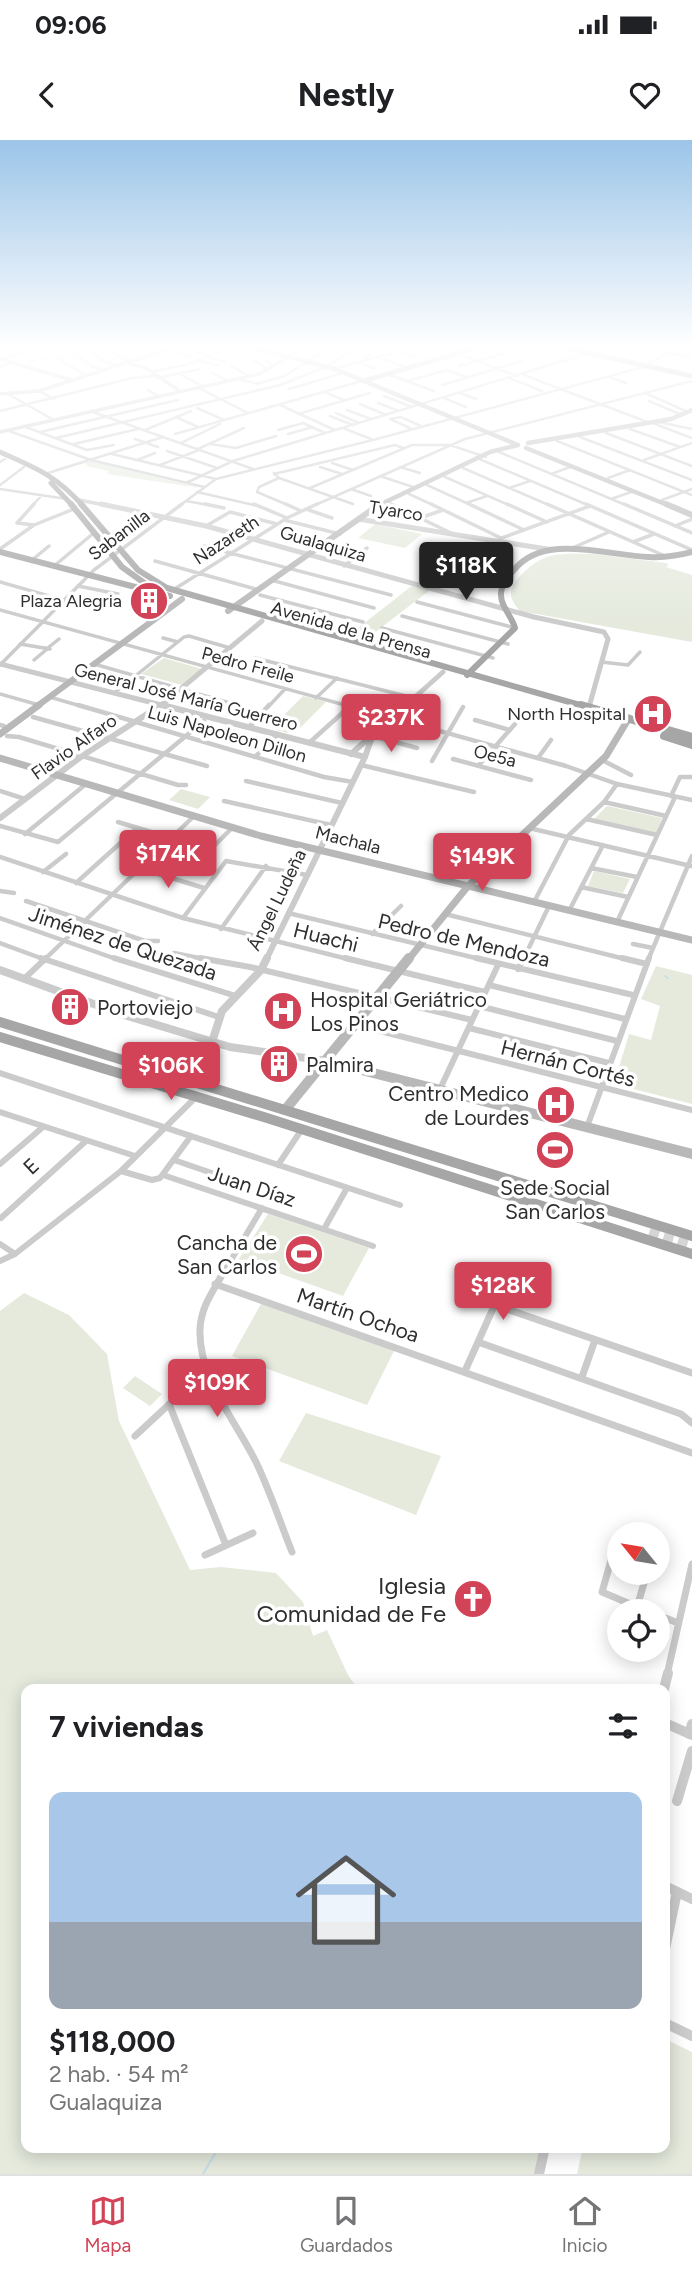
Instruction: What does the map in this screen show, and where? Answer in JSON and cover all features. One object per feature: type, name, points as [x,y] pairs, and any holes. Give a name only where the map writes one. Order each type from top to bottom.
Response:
[{"type":"main road","points":[[513,440],[662,500],[692,515]]},
{"type":"main road","points":[[234,610],[370,513],[482,458],[525,445],[555,440]]},
{"type":"main road","points":[[482,458],[525,445],[563,440]]},
{"type":"main road","points":[[0,452],[48,474],[79,500],[120,550],[151,580],[174,595]]},
{"type":"main road","points":[[2,459],[24,467],[56,486],[142,586]]},
{"type":"main road","points":[[562,460],[692,515]]},
{"type":"main road","points":[[370,513],[458,469]]},
{"type":"main road","points":[[505,644],[515,628],[505,608],[502,588],[516,565],[533,556],[555,550],[643,558],[670,558],[692,553]]},
{"type":"main road","points":[[0,551],[174,595]]},
{"type":"main road","points":[[504,596],[518,570],[529,561],[565,552],[608,554],[664,562],[692,553]]},
{"type":"main road","points":[[2,730],[121,645],[174,595]]},
{"type":"main road","name":"Avenida de la Prensa","points":[[174,595],[196,597],[262,621],[443,672],[470,676],[589,707],[692,745]]},
{"type":"main road","name":"Avenida de la Prensa","points":[[174,595],[692,737]]},
{"type":"main road","points":[[470,676],[520,631],[522,625],[504,596]]},
{"type":"main road","points":[[285,1110],[468,886],[602,760],[627,721]]},
{"type":"main road","name":"Machala","points":[[0,758],[232,828],[692,940]]},
{"type":"main road","points":[[0,1022],[692,1236]]},
{"type":"main road","points":[[0,1037],[302,1129],[692,1254]]},
{"type":"main road","points":[[326,1060],[692,1154]]},
{"type":"main road","points":[[144,1082],[153,1070]]},
{"type":"main road","points":[[436,1172],[455,1174],[650,1231],[492,1179],[439,1158]]},
{"type":"street","points":[[29,440],[91,460],[204,487]]},
{"type":"street","points":[[61,440],[90,450],[114,445]]},
{"type":"street","points":[[72,445],[95,440]]},
{"type":"street","points":[[137,440],[158,447]]},
{"type":"street","points":[[48,474],[155,440]]},
{"type":"street","points":[[172,440],[254,469]]},
{"type":"street","points":[[181,443],[187,440]]},
{"type":"street","points":[[159,466],[219,440]]},
{"type":"street","points":[[210,444],[236,448],[263,440]]},
{"type":"street","points":[[186,483],[233,461],[304,440]]},
{"type":"street","name":"Sabanilla","points":[[0,664],[89,575],[215,479],[373,440]]},
{"type":"street","name":"Nazareth","points":[[174,595],[200,573],[285,519],[465,440]]},
{"type":"street","points":[[588,440],[692,480]]},
{"type":"street","points":[[624,440],[692,466]]},
{"type":"street","points":[[660,440],[680,447]]},
{"type":"street","points":[[557,441],[692,495]]},
{"type":"street","points":[[643,461],[692,441]]},
{"type":"street","points":[[310,488],[415,444],[450,445],[692,553]]},
{"type":"street","points":[[274,474],[395,445],[403,448]]},
{"type":"street","points":[[167,451],[217,468]]},
{"type":"street","points":[[499,452],[692,533]]},
{"type":"street","points":[[135,460],[155,453]]},
{"type":"street","points":[[110,454],[215,479]]},
{"type":"street","points":[[332,463],[353,470]]},
{"type":"street","points":[[551,474],[573,466]]},
{"type":"street","points":[[0,487],[24,467]]},
{"type":"street","points":[[265,467],[279,478],[353,504]]},
{"type":"street","points":[[320,467],[342,474]]},
{"type":"street","points":[[400,467],[420,473]]},
{"type":"street","points":[[458,469],[509,488],[670,558]]},
{"type":"street","points":[[608,478],[630,470]]},
{"type":"street","points":[[380,476],[416,488]]},
{"type":"street","points":[[445,477],[547,522]]},
{"type":"street","points":[[279,478],[258,488],[258,492],[301,511]]},
{"type":"street","points":[[509,488],[530,481]]},
{"type":"street","points":[[429,483],[524,530]]},
{"type":"street","points":[[0,487],[67,499]]},
{"type":"street","points":[[351,489],[371,496]]},
{"type":"street","points":[[662,500],[692,489]]},
{"type":"street","points":[[611,499],[634,491]]},
{"type":"street","points":[[197,492],[246,501],[285,519],[340,534]]},
{"type":"street","points":[[34,525],[17,523],[41,495]]},
{"type":"street","points":[[403,496],[443,510],[501,538]]},
{"type":"street","points":[[466,503],[487,496]]},
{"type":"street","name":"Gualaquiza","points":[[79,500],[167,516],[515,612],[604,632],[608,639],[589,707]]},
{"type":"street","points":[[186,501],[224,508]]},
{"type":"street","points":[[390,504],[454,534]]},
{"type":"street","points":[[495,541],[590,506]]},
{"type":"street","points":[[0,551],[34,525],[74,509]]},
{"type":"street","points":[[306,509],[332,518]]},
{"type":"street","points":[[420,518],[443,510]]},
{"type":"street","points":[[206,526],[228,512],[277,524]]},
{"type":"street","points":[[676,526],[692,515]]},
{"type":"street","name":"Tyarco","points":[[360,519],[555,550]]},
{"type":"street","points":[[54,566],[95,531]]},
{"type":"street","points":[[568,550],[609,532]]},
{"type":"street","points":[[633,542],[654,534]]},
{"type":"street","points":[[308,536],[338,551]]},
{"type":"street","points":[[331,556],[348,544]]},
{"type":"street","points":[[32,560],[49,546]]},
{"type":"street","points":[[203,546],[391,595]]},
{"type":"street","points":[[344,566],[367,548]]},
{"type":"street","points":[[155,561],[363,622]]},
{"type":"street","points":[[274,581],[374,608]]},
{"type":"street","points":[[0,582],[63,600]]},
{"type":"street","points":[[78,586],[118,594]]},
{"type":"street","points":[[417,602],[515,628]]},
{"type":"street","name":"Pedro Freile","points":[[0,610],[538,758],[617,784],[692,800]]},
{"type":"street","points":[[402,615],[505,644]]},
{"type":"street","name":"Flavio Alfaro","points":[[0,818],[82,756],[162,705],[262,621]]},
{"type":"street","points":[[382,628],[490,657]]},
{"type":"street","points":[[114,693],[186,637],[230,648]]},
{"type":"street","points":[[163,638],[178,642]]},
{"type":"street","points":[[34,660],[59,639]]},
{"type":"street","points":[[20,644],[47,648]]},
{"type":"street","points":[[601,662],[628,665],[640,652]]},
{"type":"street","points":[[255,658],[414,698]]},
{"type":"street","name":"General José María Guerrero","points":[[0,664],[365,757]]},
{"type":"street","points":[[94,664],[237,705]]},
{"type":"street","name":"Ángel Ludeña","points":[[212,1042],[219,1017],[261,970],[365,757],[372,736],[443,672]]},
{"type":"street","points":[[316,698],[337,678]]},
{"type":"street","points":[[249,727],[285,689]]},
{"type":"street","points":[[0,694],[37,704]]},
{"type":"street","name":"Luis Napoleon Dillon","points":[[53,698],[324,777],[353,782]]},
{"type":"street","points":[[309,743],[350,706]]},
{"type":"street","points":[[432,761],[463,707]]},
{"type":"street","points":[[33,717],[207,766]]},
{"type":"street","points":[[475,720],[510,730]]},
{"type":"street","points":[[0,826],[58,842],[204,721]]},
{"type":"street","points":[[479,765],[515,724]]},
{"type":"street","points":[[2,730],[140,774],[186,785]]},
{"type":"street","points":[[255,757],[278,734]]},
{"type":"street","points":[[351,754],[372,736],[417,748]]},
{"type":"street","points":[[538,758],[551,740]]},
{"type":"street","name":"Oe5a","points":[[453,759],[531,779]]},
{"type":"street","points":[[602,760],[631,775]]},
{"type":"street","points":[[361,765],[463,792],[474,792]]},
{"type":"street","points":[[617,922],[682,775],[692,777]]},
{"type":"street","points":[[246,781],[342,803]]},
{"type":"street","points":[[25,834],[86,784]]},
{"type":"street","points":[[534,902],[568,838],[604,802],[617,784]]},
{"type":"street","points":[[0,791],[25,799]]},
{"type":"street","points":[[224,801],[331,825]]},
{"type":"street","points":[[604,802],[666,816]]},
{"type":"street","points":[[24,979],[192,817]]},
{"type":"street","points":[[586,819],[657,835]]},
{"type":"street","points":[[118,822],[171,838]]},
{"type":"street","points":[[76,883],[137,828]]},
{"type":"street","points":[[187,873],[232,828]]},
{"type":"street","points":[[529,828],[690,865]]},
{"type":"street","points":[[569,911],[603,845]]},
{"type":"street","points":[[43,872],[66,854]]},
{"type":"street","points":[[587,1127],[633,995],[692,856]]},
{"type":"street","name":"Huachi","points":[[0,857],[221,929],[485,992]]},
{"type":"street","points":[[183,918],[228,860],[307,875]]},
{"type":"street","points":[[221,929],[266,866]]},
{"type":"street","points":[[139,868],[204,888]]},
{"type":"street","points":[[591,868],[636,877]]},
{"type":"street","points":[[581,887],[628,897]]},
{"type":"street","points":[[0,891],[14,893]]},
{"type":"street","points":[[26,901],[145,941],[158,941]]},
{"type":"street","points":[[372,934],[401,906]]},
{"type":"street","points":[[518,969],[549,906]]},
{"type":"street","name":"Pedro de Mendoza","points":[[288,914],[633,995]]},
{"type":"street","points":[[445,914],[647,964]]},
{"type":"street","name":"Jiménez de Quezada","points":[[0,918],[236,996]]},
{"type":"street","points":[[0,943],[219,1017]]},
{"type":"street","points":[[633,944],[653,948]]},
{"type":"street","points":[[174,953],[261,970],[472,1020]]},
{"type":"street","points":[[440,1089],[498,965]]},
{"type":"street","points":[[0,970],[113,1012],[212,1042],[247,1051],[326,1060]]},
{"type":"street","points":[[489,985],[625,1019]]},
{"type":"street","points":[[479,1006],[617,1041]]},
{"type":"street","name":"Hernán Cortés","points":[[356,1025],[692,1110]]},
{"type":"street","points":[[469,1028],[609,1063]]},
{"type":"street","points":[[0,1073],[400,1205]]},
{"type":"street","points":[[0,1261],[15,1254],[121,1171],[196,1097]]},
{"type":"street","points":[[0,1112],[135,1156]]},
{"type":"street","points":[[0,1164],[43,1127]]},
{"type":"street","points":[[278,1165],[302,1129]]},
{"type":"street","points":[[163,1175],[191,1136]]},
{"type":"street","name":"E","points":[[1,1218],[86,1141]]},
{"type":"street","points":[[0,1152],[11,1155]]},
{"type":"street","points":[[174,1160],[235,1181]]},
{"type":"street","name":"Juan Díaz","points":[[121,1171],[152,1180],[163,1175],[373,1246]]},
{"type":"street","points":[[324,1229],[347,1188]]},
{"type":"street","points":[[262,1208],[215,1284],[202,1309],[199,1326],[206,1370],[258,1465],[292,1552]]},
{"type":"street","points":[[0,1244],[15,1254]]},
{"type":"street","points":[[466,1371],[512,1267]]},
{"type":"street","name":"Martín Ochoa","points":[[215,1284],[692,1453]]},
{"type":"street","points":[[495,1305],[692,1373]]},
{"type":"street","points":[[582,1377],[595,1340]]},
{"type":"street","points":[[478,1342],[681,1413],[692,1423]]},
{"type":"street","points":[[135,1436],[206,1370]]},
{"type":"street","points":[[169,1404],[226,1545]]},
{"type":"street","points":[[205,1555],[253,1533]]},
{"type":"street","points":[[665,1684],[678,1623],[688,1595],[692,1564]]},
{"type":"street","points":[[607,1574],[602,1592],[618,1599]]},
{"type":"street","points":[[670,1620],[678,1623]]},
{"type":"street","points":[[670,1726],[691,1735],[692,1724]]},
{"type":"street","points":[[677,1801],[688,1783],[692,1751]]},
{"type":"street","points":[[670,1888],[692,1899]]},
{"type":"street","points":[[670,1925],[677,1892]]},
{"type":"street","points":[[670,2025],[692,2036]]},
{"type":"street","points":[[539,2174],[544,2153]]},
{"type":"shaded area","points":[[91,461],[200,488],[107,474],[109,471],[83,463]]},
{"type":"shaded area","points":[[375,524],[422,534],[405,548],[358,538]]},
{"type":"shaded area","points":[[594,554],[665,563],[669,564],[666,567],[692,575],[692,642],[520,611],[511,598],[516,581],[539,561],[555,555]]},
{"type":"shaded area","points":[[413,585],[430,590],[365,640],[349,635]]},
{"type":"shaded area","points":[[164,658],[202,669],[182,685],[141,674]]},
{"type":"shaded area","points":[[303,696],[326,702],[300,728],[294,726],[287,733],[277,730],[284,723],[278,721]]},
{"type":"shaded area","points":[[181,789],[210,797],[198,809],[169,800]]},
{"type":"shaded area","points":[[607,806],[662,818],[656,833],[594,819]]},
{"type":"shaded area","points":[[594,871],[630,879],[623,893],[588,886]]},
{"type":"shaded area","points":[[656,966],[692,975],[692,1104],[614,1084],[629,1034],[651,1040],[660,1006],[641,999]]},
{"type":"shaded area","name":"Cancha de San Carlos","points":[[268,1214],[369,1248],[343,1296],[239,1259]]},
{"type":"shaded area","points":[[24,1293],[69,1315],[107,1354],[119,1421],[190,1570],[221,1567],[276,1573],[303,1602],[313,1636],[327,1630],[354,1684],[21,1684],[21,2153],[541,2153],[536,2174],[0,2174],[0,1311]]},
{"type":"shaded area","points":[[262,1302],[396,1347],[367,1405],[232,1356]]},
{"type":"shaded area","points":[[135,1376],[162,1394],[150,1406],[123,1388]]},
{"type":"shaded area","points":[[306,1413],[441,1456],[416,1515],[279,1461]]},
{"type":"shaded area","points":[[670,2041],[692,2052],[692,2174],[577,2174],[582,2153],[670,2153]]},
{"type":"waterway","points":[[203,2174],[215,2153]]},
{"type":"tunnel","points":[[649,1233],[692,1246]]},
{"type":"place","name":"Plaza Alegria","points":[[149,601]]},
{"type":"place","name":"North Hospital","points":[[653,714]]},
{"type":"place","name":"Portoviejo","points":[[70,1007]]},
{"type":"place","name":"Hospital Geriátrico Los Pinos","points":[[283,1011]]},
{"type":"place","name":"Palmira","points":[[279,1064]]},
{"type":"place","name":"Centro Medico de Lourdes","points":[[556,1105]]},
{"type":"place","name":"Sede Social San Carlos","points":[[555,1150]]},
{"type":"place","name":"Cancha de San Carlos","points":[[304,1254]]},
{"type":"place","name":"Iglesia Comunidad de Fe","points":[[473,1599]]}]
